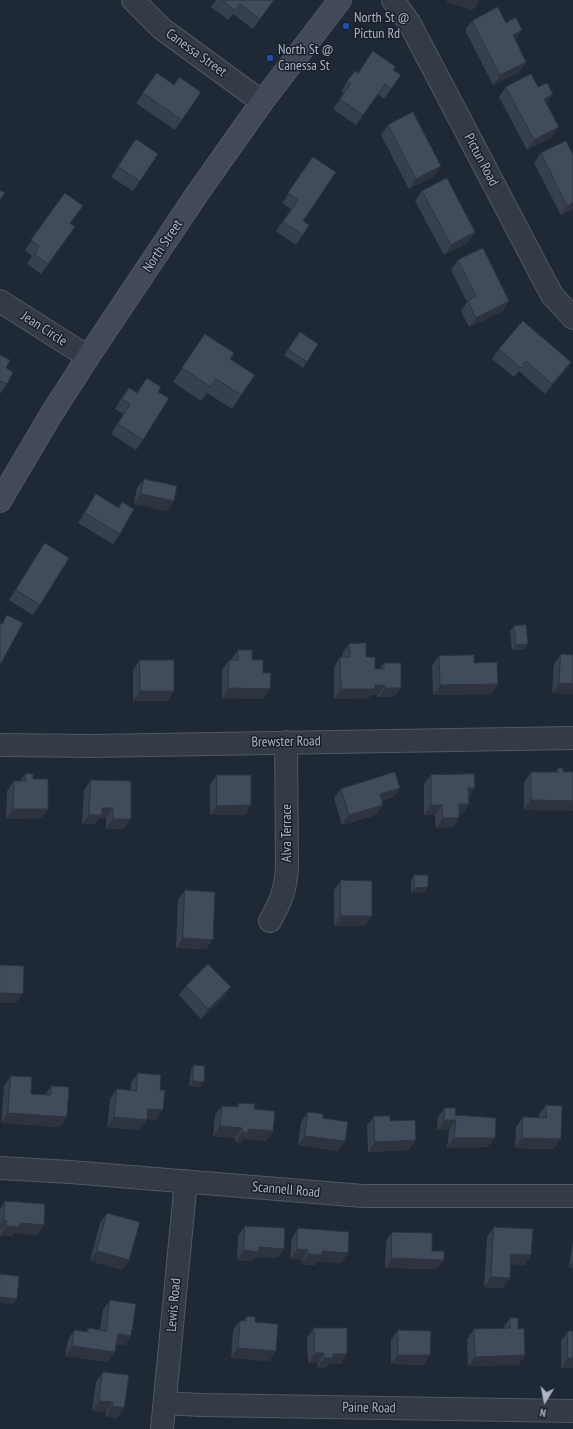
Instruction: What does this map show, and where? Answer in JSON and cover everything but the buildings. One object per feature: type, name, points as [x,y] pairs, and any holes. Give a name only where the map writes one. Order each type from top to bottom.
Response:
[{"type":"main road","name":"North Street","points":[[0,501],[52,412],[197,194],[262,102],[340,0]]},
{"type":"street","name":"Canessa Street","points":[[133,0],[166,32],[262,102]]},
{"type":"street","name":"Pictun Road","points":[[392,0],[410,24],[552,296],[573,318]]},
{"type":"street","name":"Jean Circle","points":[[0,301],[88,357]]},
{"type":"street","name":"Brewster Road","points":[[0,745],[85,746],[573,738]]},
{"type":"street","name":"Alva Terrace","points":[[270,921],[283,894],[286,881],[286,742]]},
{"type":"street","name":"Scannell Road","points":[[0,1168],[363,1196],[573,1196]]},
{"type":"street","name":"Lewis Road","points":[[162,1429],[186,1182]]},
{"type":"street","name":"Paine Road","points":[[165,1403],[201,1405],[573,1411]]},
{"type":"place","name":"North St @ Pictun Rd","points":[[346,26]]},
{"type":"place","name":"North St @ Canessa St","points":[[270,58]]}]
